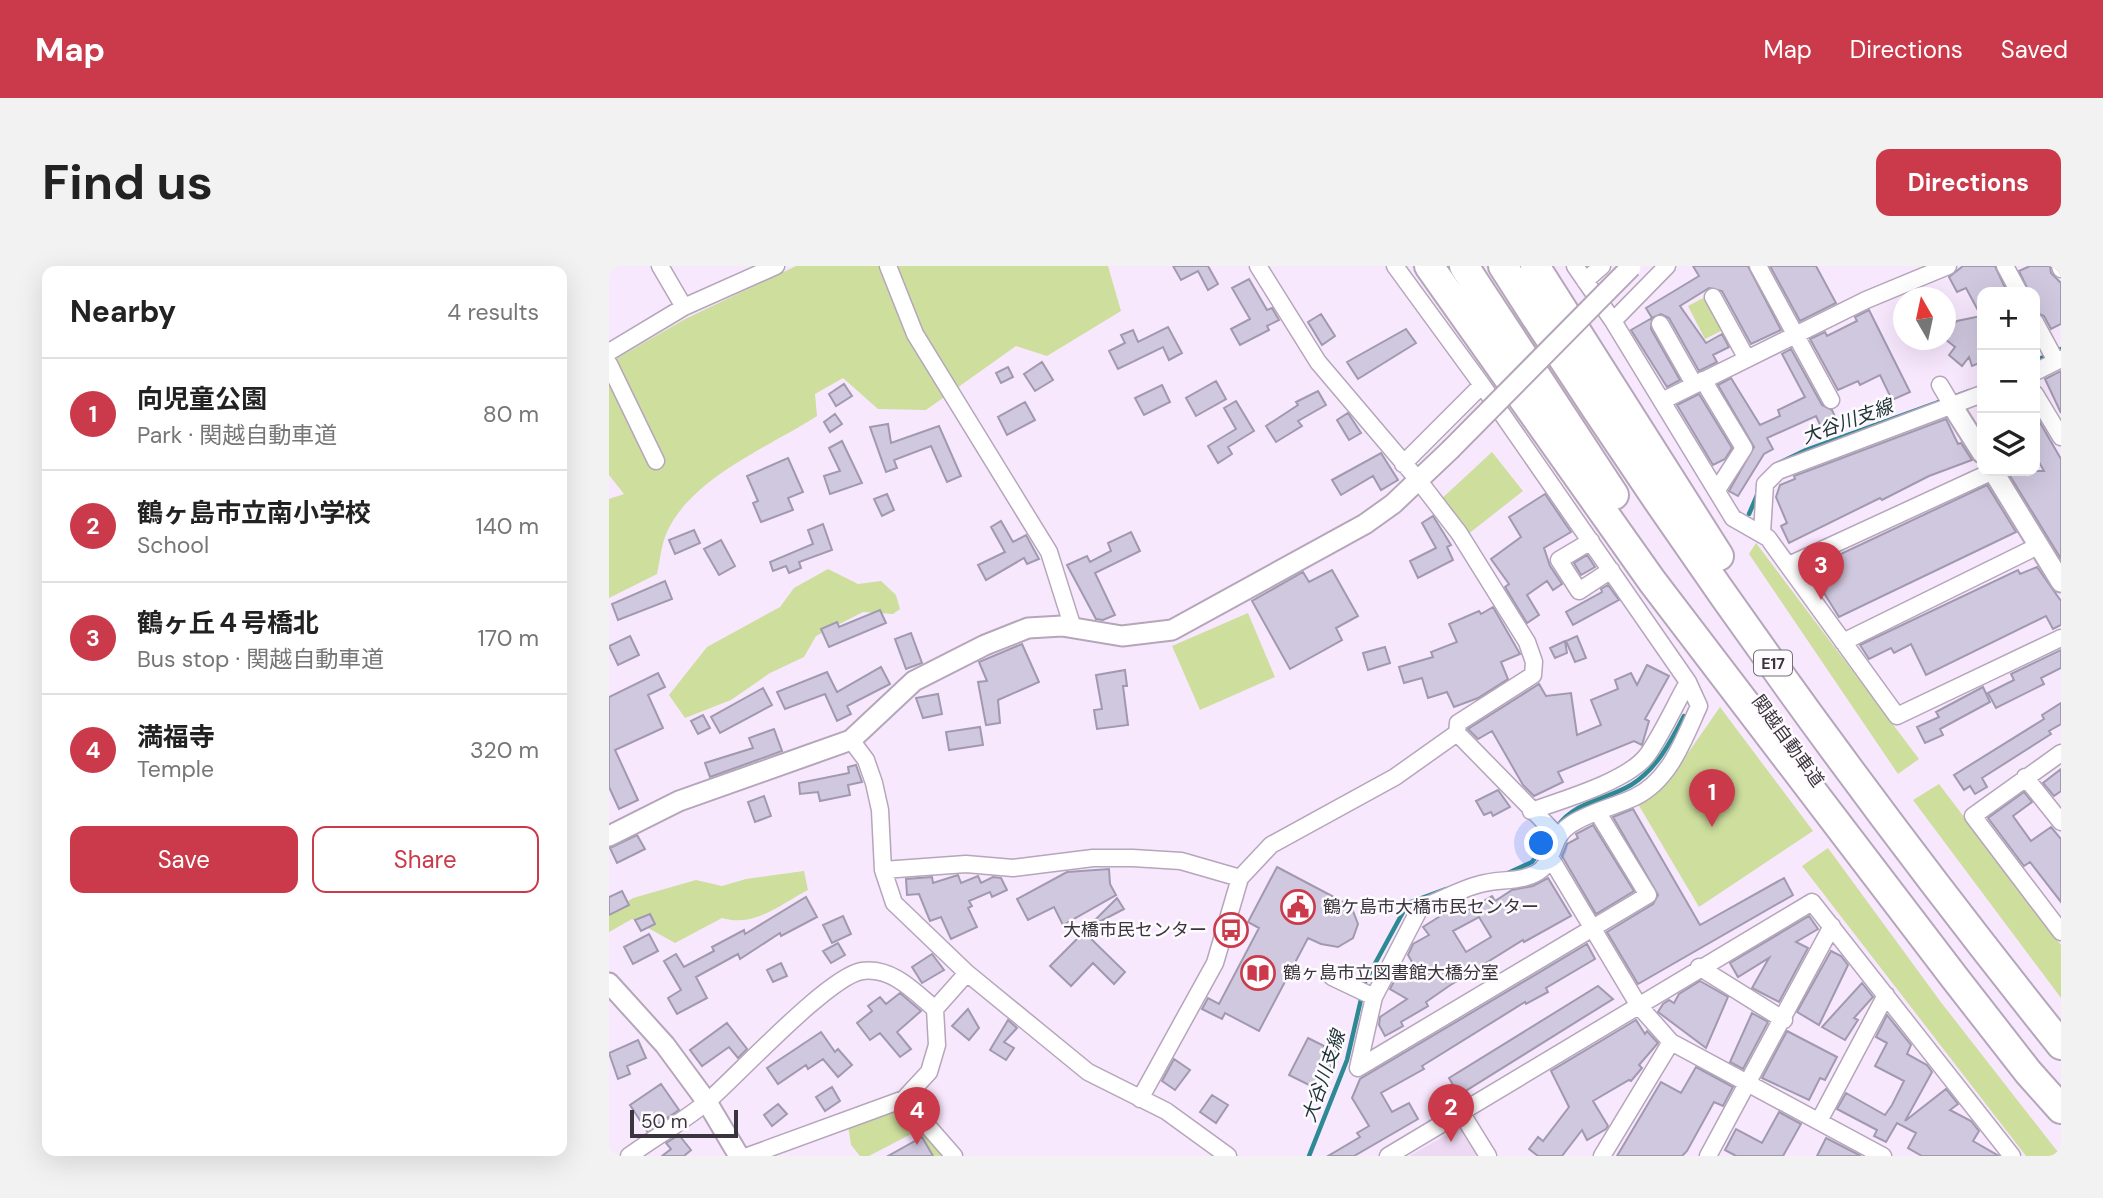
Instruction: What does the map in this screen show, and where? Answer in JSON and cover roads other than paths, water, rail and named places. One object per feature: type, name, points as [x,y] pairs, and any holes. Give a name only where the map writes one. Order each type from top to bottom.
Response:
[{"type":"highway","points":[[1429,266],[1651,581],[2003,1040],[2061,1109]]},
{"type":"highway","name":"関越自動車道","points":[[1464,266],[1594,467],[1758,700],[1883,869],[2061,1098]]},
{"type":"highway","name":"関越自動車道","points":[[1503,266],[1623,450],[1909,851],[2061,1045]]},
{"type":"highway","points":[[1535,266],[1909,851]]},
{"type":"street","points":[[660,266],[684,307]]},
{"type":"street","points":[[609,352],[684,307],[776,266]]},
{"type":"street","points":[[888,266],[915,334],[1049,552],[1073,628]]},
{"type":"street","points":[[1140,1099],[1215,963],[1240,878],[1271,845],[1395,777],[1457,733],[1458,723],[1533,675],[1534,662],[1527,642],[1459,533],[1419,481],[1318,362],[1258,266]]},
{"type":"street","points":[[1395,266],[1591,541],[1688,682],[1699,706],[1679,751],[1664,774],[1638,795],[1572,823],[1557,835],[1550,857],[1541,870],[1506,882],[1486,882],[1420,908],[1374,997],[1358,1068],[1648,895],[1598,813]]},
{"type":"street","points":[[1575,266],[1613,321],[1733,518],[1762,533],[1789,565],[1897,716],[2061,638]]},
{"type":"street","points":[[1585,281],[1602,266]]},
{"type":"street","points":[[609,836],[679,802],[851,740],[914,681],[955,659],[1028,628],[1073,628],[1122,636],[1172,630],[1365,524],[1419,481],[1632,266]]},
{"type":"street","points":[[1613,321],[1667,266]]},
{"type":"street","points":[[1758,266],[1831,400]]},
{"type":"street","points":[[1662,401],[1796,334],[1948,266]]},
{"type":"street","points":[[2005,266],[2016,287]]},
{"type":"street","points":[[1713,297],[1747,359]]},
{"type":"street","points":[[1660,324],[1744,448],[1717,490]]},
{"type":"street","points":[[2040,330],[2059,360],[2040,370]]},
{"type":"street","points":[[609,364],[656,461]]},
{"type":"street","points":[[1403,464],[1482,385]]},
{"type":"street","points":[[1940,385],[1977,445]]},
{"type":"street","points":[[1762,533],[1765,484],[1778,471],[1977,396]]},
{"type":"street","points":[[2040,402],[2061,437]]},
{"type":"street","points":[[1789,565],[1982,476]]},
{"type":"street","points":[[1996,476],[2061,582]]},
{"type":"street","points":[[1591,541],[1559,560],[1579,591],[1611,570]]},
{"type":"street","points":[[1843,642],[2038,546]]},
{"type":"street","points":[[1531,811],[1628,771],[1647,756],[1688,682]]},
{"type":"street","points":[[1457,733],[1557,835]]},
{"type":"street","points":[[851,740],[866,760],[874,783],[880,810],[883,870],[894,903],[967,973],[1088,1072],[1166,1111],[1228,1156]]},
{"type":"street","points":[[2061,753],[1973,816],[2061,932]]},
{"type":"street","points":[[2025,777],[2061,822]]},
{"type":"street","points":[[1550,857],[1639,1006],[1671,1042],[1883,1156]]},
{"type":"street","points":[[883,870],[966,864],[1013,868],[1081,859],[1133,858],[1181,861],[1240,878]]},
{"type":"street","points":[[1388,1156],[1462,1114],[1699,967],[1812,902],[2012,1156]]},
{"type":"street","points":[[1707,1156],[1750,1083],[1832,926]]},
{"type":"street","points":[[1699,967],[1784,1020]]},
{"type":"street","points":[[629,1156],[707,1102],[807,1007],[859,971],[877,971],[899,979],[935,1009]]},
{"type":"street","points":[[748,1156],[904,1099],[929,1072],[937,1045],[935,1009],[967,973]]},
{"type":"street","points":[[1332,977],[1374,997]]},
{"type":"street","points":[[609,983],[665,1045],[707,1102],[739,1156]]},
{"type":"street","points":[[1819,1121],[1886,995]]},
{"type":"street","points":[[1602,1156],[1671,1042]]},
{"type":"street","points":[[904,1099],[954,1156]]},
{"type":"street","points":[[1462,1114],[1488,1156]]},
{"type":"waterway","name":"大谷川支線","points":[[2040,359],[2061,349]]},
{"type":"waterway","name":"大谷川支線","points":[[1775,465],[1806,450],[1969,391]]},
{"type":"waterway","name":"大谷川支線","points":[[1749,514],[1758,493]]},
{"type":"waterway","name":"大谷川支線","points":[[1557,827],[1564,818],[1582,806],[1621,790],[1640,778],[1662,754],[1684,716]]},
{"type":"waterway","name":"大谷川支線","points":[[1508,873],[1532,862],[1552,834]]},
{"type":"waterway","name":"大谷川支線","points":[[1309,1156],[1347,1060],[1365,982],[1408,903],[1446,889]]},
{"type":"place","name":"鶴ヶ丘４号橋北","points":[[1821,600]]},
{"type":"place","name":"向児童公園","points":[[1712,827]]},
{"type":"place","name":"鶴ケ島市大橋市民センター","points":[[1298,907]]},
{"type":"place","name":"大橋市民センター","points":[[1231,930]]},
{"type":"place","name":"鶴ヶ島市立図書館大橋分室","points":[[1258,973]]},
{"type":"place","name":"鶴ヶ島市立南小学校","points":[[1451,1142]]},
{"type":"place","name":"満福寺","points":[[917,1145]]}]
